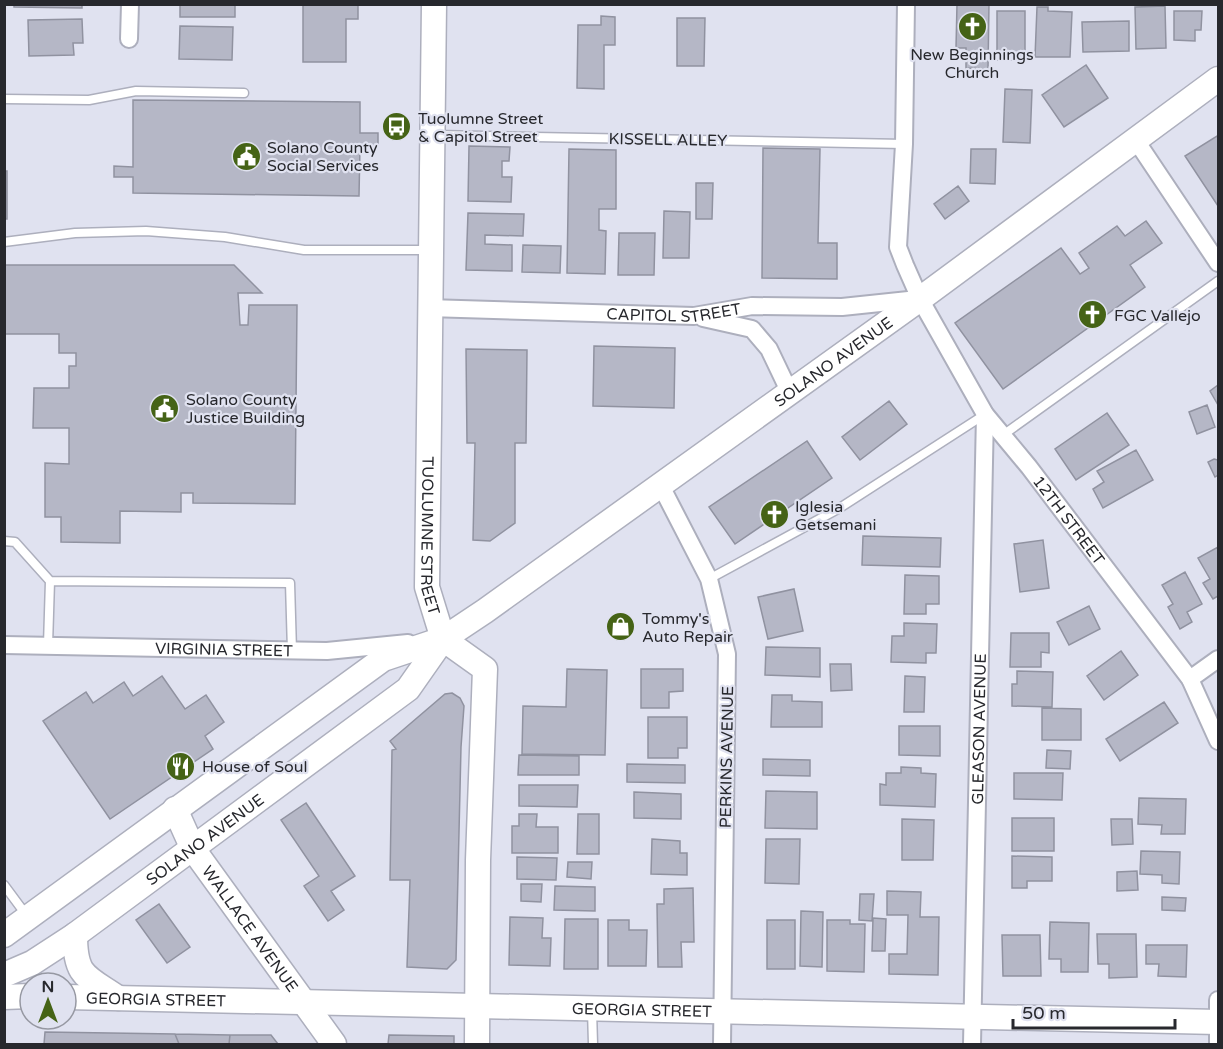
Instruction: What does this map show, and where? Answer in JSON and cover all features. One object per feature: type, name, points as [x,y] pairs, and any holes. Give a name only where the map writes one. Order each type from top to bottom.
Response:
[{"type":"main road","name":"TUOLUMNE STREET","points":[[434,4],[428,308],[427,587],[443,639]]},
{"type":"main road","name":"SOLANO AVENUE","points":[[4,935],[384,659],[443,639],[790,393],[1218,79]]},
{"type":"main road","name":"SOLANO AVENUE","points":[[4,975],[32,963],[75,935],[408,689],[443,639]]},
{"type":"main road","points":[[443,639],[484,669],[477,1044]]},
{"type":"main road","name":"WALLACE AVENUE","points":[[175,809],[192,849],[334,1044]]},
{"type":"main road","points":[[75,935],[75,960],[85,975],[118,998]]},
{"type":"main road","name":"GEORGIA STREET","points":[[78,997],[305,1004],[1218,1022]]},
{"type":"street","points":[[129,39],[130,4]]},
{"type":"street","name":"12TH STREET","points":[[906,4],[904,144],[898,247],[920,299],[985,414],[1004,435],[1190,680],[1218,741]]},
{"type":"street","points":[[1135,139],[1218,263]]},
{"type":"street","name":"CAPITOL STREET","points":[[428,308],[694,316],[752,306],[842,307],[920,299]]},
{"type":"street","points":[[694,316],[752,329],[769,349],[790,393]]},
{"type":"street","name":"GLEASON AVENUE","points":[[972,1044],[985,414]]},
{"type":"street","name":"PERKINS AVENUE","points":[[660,484],[709,579],[727,654],[722,1044]]},
{"type":"street","name":"VIRGINIA STREET","points":[[4,645],[327,651],[443,639]]},
{"type":"street","points":[[1190,680],[1218,659]]},
{"type":"street","points":[[1218,1000],[1218,1044]]},
{"type":"lane","points":[[4,99],[89,100],[136,91],[244,93]]},
{"type":"lane","name":"KISSELL ALLEY","points":[[432,135],[904,144]]},
{"type":"lane","points":[[4,242],[75,233],[146,231],[225,237],[304,250],[429,250]]},
{"type":"lane","points":[[1004,435],[1218,281]]},
{"type":"lane","points":[[709,579],[838,509],[985,414]]},
{"type":"lane","points":[[4,541],[15,542],[50,581],[48,645]]},
{"type":"lane","points":[[50,581],[290,583],[292,651]]},
{"type":"lane","points":[[4,885],[28,918]]},
{"type":"lane","points":[[592,1010],[593,1044]]},
{"type":"building","points":[[14,4],[82,4],[82,8],[14,7]]},
{"type":"building","points":[[180,4],[235,4],[235,17],[180,17]]},
{"type":"building","points":[[303,4],[358,4],[358,19],[346,19],[346,62],[303,62]]},
{"type":"building","name":"New Beginnings Church","points":[[957,4],[989,4],[988,69],[966,68],[966,48],[956,48]]},
{"type":"building","points":[[1165,6],[1166,48],[1136,49],[1135,7]]},
{"type":"building","points":[[1037,7],[1048,7],[1048,11],[1072,12],[1070,57],[1035,57]]},
{"type":"building","points":[[997,11],[1025,11],[1025,60],[997,60]]},
{"type":"building","points":[[1174,11],[1202,11],[1201,30],[1195,30],[1195,41],[1174,40]]},
{"type":"building","points":[[601,16],[615,17],[615,45],[604,45],[604,89],[577,88],[578,25],[601,25]]},
{"type":"building","points":[[677,18],[705,18],[704,66],[677,66]]},
{"type":"building","points":[[82,19],[83,43],[73,43],[74,55],[29,56],[28,20]]},
{"type":"building","points":[[1129,21],[1129,51],[1083,52],[1082,22]]},
{"type":"building","points":[[180,26],[233,27],[232,60],[179,59]]},
{"type":"building","points":[[1086,65],[1108,98],[1064,127],[1042,95]]},
{"type":"building","points":[[1005,89],[1032,90],[1030,143],[1003,142]]},
{"type":"building","name":"Solano County Social Services","points":[[133,100],[360,102],[360,133],[378,133],[378,146],[360,146],[359,196],[133,193],[133,177],[114,177],[114,166],[133,167]]},
{"type":"building","points":[[1217,136],[1218,138],[1218,206],[1185,156]]},
{"type":"building","points":[[469,146],[510,147],[509,161],[502,161],[502,177],[512,177],[511,202],[468,201]]},
{"type":"building","points":[[763,148],[820,149],[818,243],[837,243],[837,279],[762,278]]},
{"type":"building","points":[[569,149],[616,150],[616,209],[599,209],[599,230],[606,231],[605,274],[567,273]]},
{"type":"building","points":[[971,149],[996,149],[995,184],[970,183]]},
{"type":"building","points":[[4,171],[7,171],[7,219],[4,219]]},
{"type":"building","points":[[696,183],[713,183],[712,219],[696,219]]},
{"type":"building","points":[[958,186],[969,201],[945,219],[934,204]]},
{"type":"building","points":[[664,211],[690,212],[689,258],[663,258]]},
{"type":"building","points":[[468,213],[524,214],[523,236],[485,235],[485,244],[512,245],[512,271],[466,270]]},
{"type":"building","points":[[1146,221],[1162,243],[1130,265],[1145,287],[1003,389],[955,323],[1061,248],[1080,274],[1089,268],[1079,253],[1117,226],[1125,236]]},
{"type":"building","points":[[619,233],[655,233],[654,275],[618,275]]},
{"type":"building","points":[[523,245],[561,246],[560,273],[522,272]]},
{"type":"building","name":"Solano County Justice Building","points":[[4,265],[234,265],[262,293],[238,293],[240,325],[248,325],[249,305],[297,305],[295,504],[193,503],[193,493],[181,493],[181,512],[120,511],[120,543],[61,542],[61,517],[45,517],[45,463],[69,464],[69,428],[33,428],[34,388],[69,388],[69,366],[76,366],[76,353],[59,353],[59,334],[4,334]]},
{"type":"building","points":[[594,346],[675,348],[674,408],[593,406]]},
{"type":"building","points":[[466,349],[527,350],[526,443],[515,443],[515,523],[490,541],[473,540],[475,443],[467,443]]},
{"type":"building","points":[[1218,385],[1218,405],[1210,391]]},
{"type":"building","points":[[889,401],[907,424],[860,460],[842,437]]},
{"type":"building","points":[[1207,405],[1215,427],[1197,434],[1189,412]]},
{"type":"building","points":[[1107,413],[1129,445],[1076,480],[1055,449]]},
{"type":"building","points":[[807,441],[832,478],[735,544],[709,507]]},
{"type":"building","points":[[1136,450],[1153,480],[1103,508],[1093,489],[1104,482],[1097,471]]},
{"type":"building","points":[[1218,460],[1218,475],[1215,477],[1208,462]]},
{"type":"building","points":[[863,536],[941,538],[940,567],[862,565]]},
{"type":"building","points":[[1043,540],[1049,588],[1020,592],[1014,544]]},
{"type":"building","points":[[1218,547],[1218,596],[1213,599],[1203,583],[1210,579],[1198,558]]},
{"type":"building","points":[[1185,572],[1202,604],[1187,612],[1192,622],[1180,629],[1168,607],[1173,604],[1162,585]]},
{"type":"building","points":[[905,575],[939,576],[939,604],[926,604],[926,614],[904,614]]},
{"type":"building","points":[[794,589],[803,631],[768,639],[758,597]]},
{"type":"building","points":[[1089,606],[1100,629],[1069,645],[1057,622]]},
{"type":"building","points":[[904,623],[937,624],[936,653],[926,653],[926,663],[891,662],[892,636],[904,636]]},
{"type":"building","points":[[1011,633],[1049,633],[1049,653],[1041,652],[1041,667],[1010,667]]},
{"type":"building","points":[[766,647],[820,648],[820,677],[765,675]]},
{"type":"building","points":[[1121,651],[1138,675],[1104,700],[1087,676]]},
{"type":"building","points":[[830,664],[851,664],[852,690],[831,691]]},
{"type":"building","points":[[567,669],[607,670],[605,755],[522,754],[523,706],[566,707]]},
{"type":"building","points":[[641,669],[683,669],[683,691],[669,692],[669,708],[641,708]]},
{"type":"building","points":[[1017,671],[1053,672],[1052,707],[1012,706],[1012,684],[1017,684]]},
{"type":"building","points":[[162,676],[185,709],[206,695],[224,722],[205,736],[213,749],[110,819],[43,721],[86,692],[93,703],[124,682],[133,696]]},
{"type":"building","points":[[905,676],[925,677],[924,712],[904,712]]},
{"type":"building","points":[[452,693],[460,698],[464,706],[456,960],[447,969],[407,967],[410,880],[390,880],[392,750],[396,749],[390,741],[445,694]]},
{"type":"building","points":[[772,695],[792,695],[792,701],[822,702],[822,727],[771,727]]},
{"type":"building","points":[[1164,702],[1178,723],[1120,761],[1106,739]]},
{"type":"building","points":[[1042,708],[1081,709],[1081,740],[1042,740]]},
{"type":"building","points":[[648,717],[687,717],[687,748],[678,748],[678,758],[648,758]]},
{"type":"building","points":[[899,726],[940,726],[940,756],[899,755]]},
{"type":"building","points":[[1047,750],[1071,751],[1070,769],[1046,768]]},
{"type":"building","points":[[519,755],[579,756],[579,775],[518,775]]},
{"type":"building","points":[[763,759],[810,760],[810,776],[763,775]]},
{"type":"building","points":[[627,764],[685,765],[685,783],[627,782]]},
{"type":"building","points":[[901,767],[921,768],[921,773],[936,774],[935,807],[880,805],[880,784],[886,785],[886,773],[901,773]]},
{"type":"building","points":[[1014,773],[1063,773],[1062,800],[1014,799]]},
{"type":"building","points":[[519,785],[578,785],[577,807],[519,806]]},
{"type":"building","points":[[766,791],[817,792],[817,829],[765,828]]},
{"type":"building","points":[[634,792],[681,794],[681,819],[634,818]]},
{"type":"building","points":[[1139,798],[1186,799],[1185,834],[1161,834],[1162,825],[1138,824]]},
{"type":"building","points":[[306,803],[355,876],[331,891],[344,910],[328,921],[304,886],[319,876],[281,820]]},
{"type":"building","points":[[519,814],[537,814],[536,827],[558,827],[558,853],[512,853],[512,826],[519,826]]},
{"type":"building","points":[[578,814],[599,814],[599,854],[577,854]]},
{"type":"building","points":[[1012,818],[1054,818],[1054,851],[1012,851]]},
{"type":"building","points":[[902,819],[934,820],[933,860],[902,860]]},
{"type":"building","points":[[1111,819],[1132,819],[1133,844],[1112,845]]},
{"type":"building","points":[[652,839],[680,841],[680,853],[687,853],[687,875],[651,874]]},
{"type":"building","points":[[766,839],[800,839],[799,884],[765,883]]},
{"type":"building","points":[[1141,851],[1180,852],[1179,884],[1162,883],[1162,875],[1140,874]]},
{"type":"building","points":[[1012,856],[1052,857],[1052,881],[1027,881],[1027,888],[1012,888]]},
{"type":"building","points":[[517,857],[557,858],[556,880],[517,879]]},
{"type":"building","points":[[568,862],[592,862],[591,879],[567,877]]},
{"type":"building","points":[[1137,871],[1138,890],[1117,891],[1117,872]]},
{"type":"building","points":[[521,884],[542,884],[541,902],[521,901]]},
{"type":"building","points":[[555,886],[595,887],[595,911],[554,910]]},
{"type":"building","points":[[693,888],[694,942],[681,942],[682,967],[658,967],[657,904],[664,904],[664,889]]},
{"type":"building","points":[[887,891],[921,892],[920,917],[939,917],[938,975],[889,974],[889,954],[907,954],[908,915],[887,915]]},
{"type":"building","points":[[860,894],[874,894],[872,921],[859,920]]},
{"type":"building","points":[[1162,897],[1186,898],[1185,911],[1162,910]]},
{"type":"building","points":[[159,904],[190,947],[167,963],[136,920]]},
{"type":"building","points":[[801,911],[823,912],[822,967],[800,966]]},
{"type":"building","points":[[510,917],[543,918],[542,938],[551,938],[550,966],[509,965]]},
{"type":"building","points":[[873,918],[886,919],[885,951],[872,951]]},
{"type":"building","points":[[565,919],[598,919],[598,969],[564,969]]},
{"type":"building","points":[[608,920],[629,920],[629,930],[647,930],[646,966],[608,966]]},
{"type":"building","points":[[767,920],[795,920],[795,969],[767,969]]},
{"type":"building","points":[[827,920],[850,920],[850,924],[865,924],[864,972],[827,971]]},
{"type":"building","points":[[1050,922],[1089,923],[1088,972],[1061,972],[1061,959],[1049,959]]},
{"type":"building","points":[[1097,934],[1136,934],[1137,977],[1109,978],[1109,964],[1098,964]]},
{"type":"building","points":[[1002,935],[1040,935],[1041,976],[1003,976]]},
{"type":"building","points":[[1146,945],[1187,945],[1186,977],[1158,976],[1159,964],[1146,964]]},
{"type":"building","points":[[45,1032],[175,1034],[179,1044],[44,1044]]},
{"type":"building","points":[[175,1034],[230,1035],[229,1044],[179,1044]]},
{"type":"building","points":[[230,1035],[271,1035],[278,1044],[229,1044]]},
{"type":"building","points":[[389,1035],[454,1036],[454,1044],[388,1044]]},
{"type":"place","name":"New Beginnings Church","points":[[972,26]]},
{"type":"place","name":"Tuolumne Street & Capitol Street","points":[[397,127]]},
{"type":"place","name":"Solano County Social Services","points":[[246,156]]},
{"type":"place","name":"FGC Vallejo","points":[[1093,315]]},
{"type":"place","name":"Solano County Justice Building","points":[[165,408]]},
{"type":"place","name":"Iglesia Getsemani","points":[[774,515]]},
{"type":"place","name":"Tommy's Auto Repair","points":[[621,627]]},
{"type":"place","name":"House of Soul","points":[[181,766]]}]
